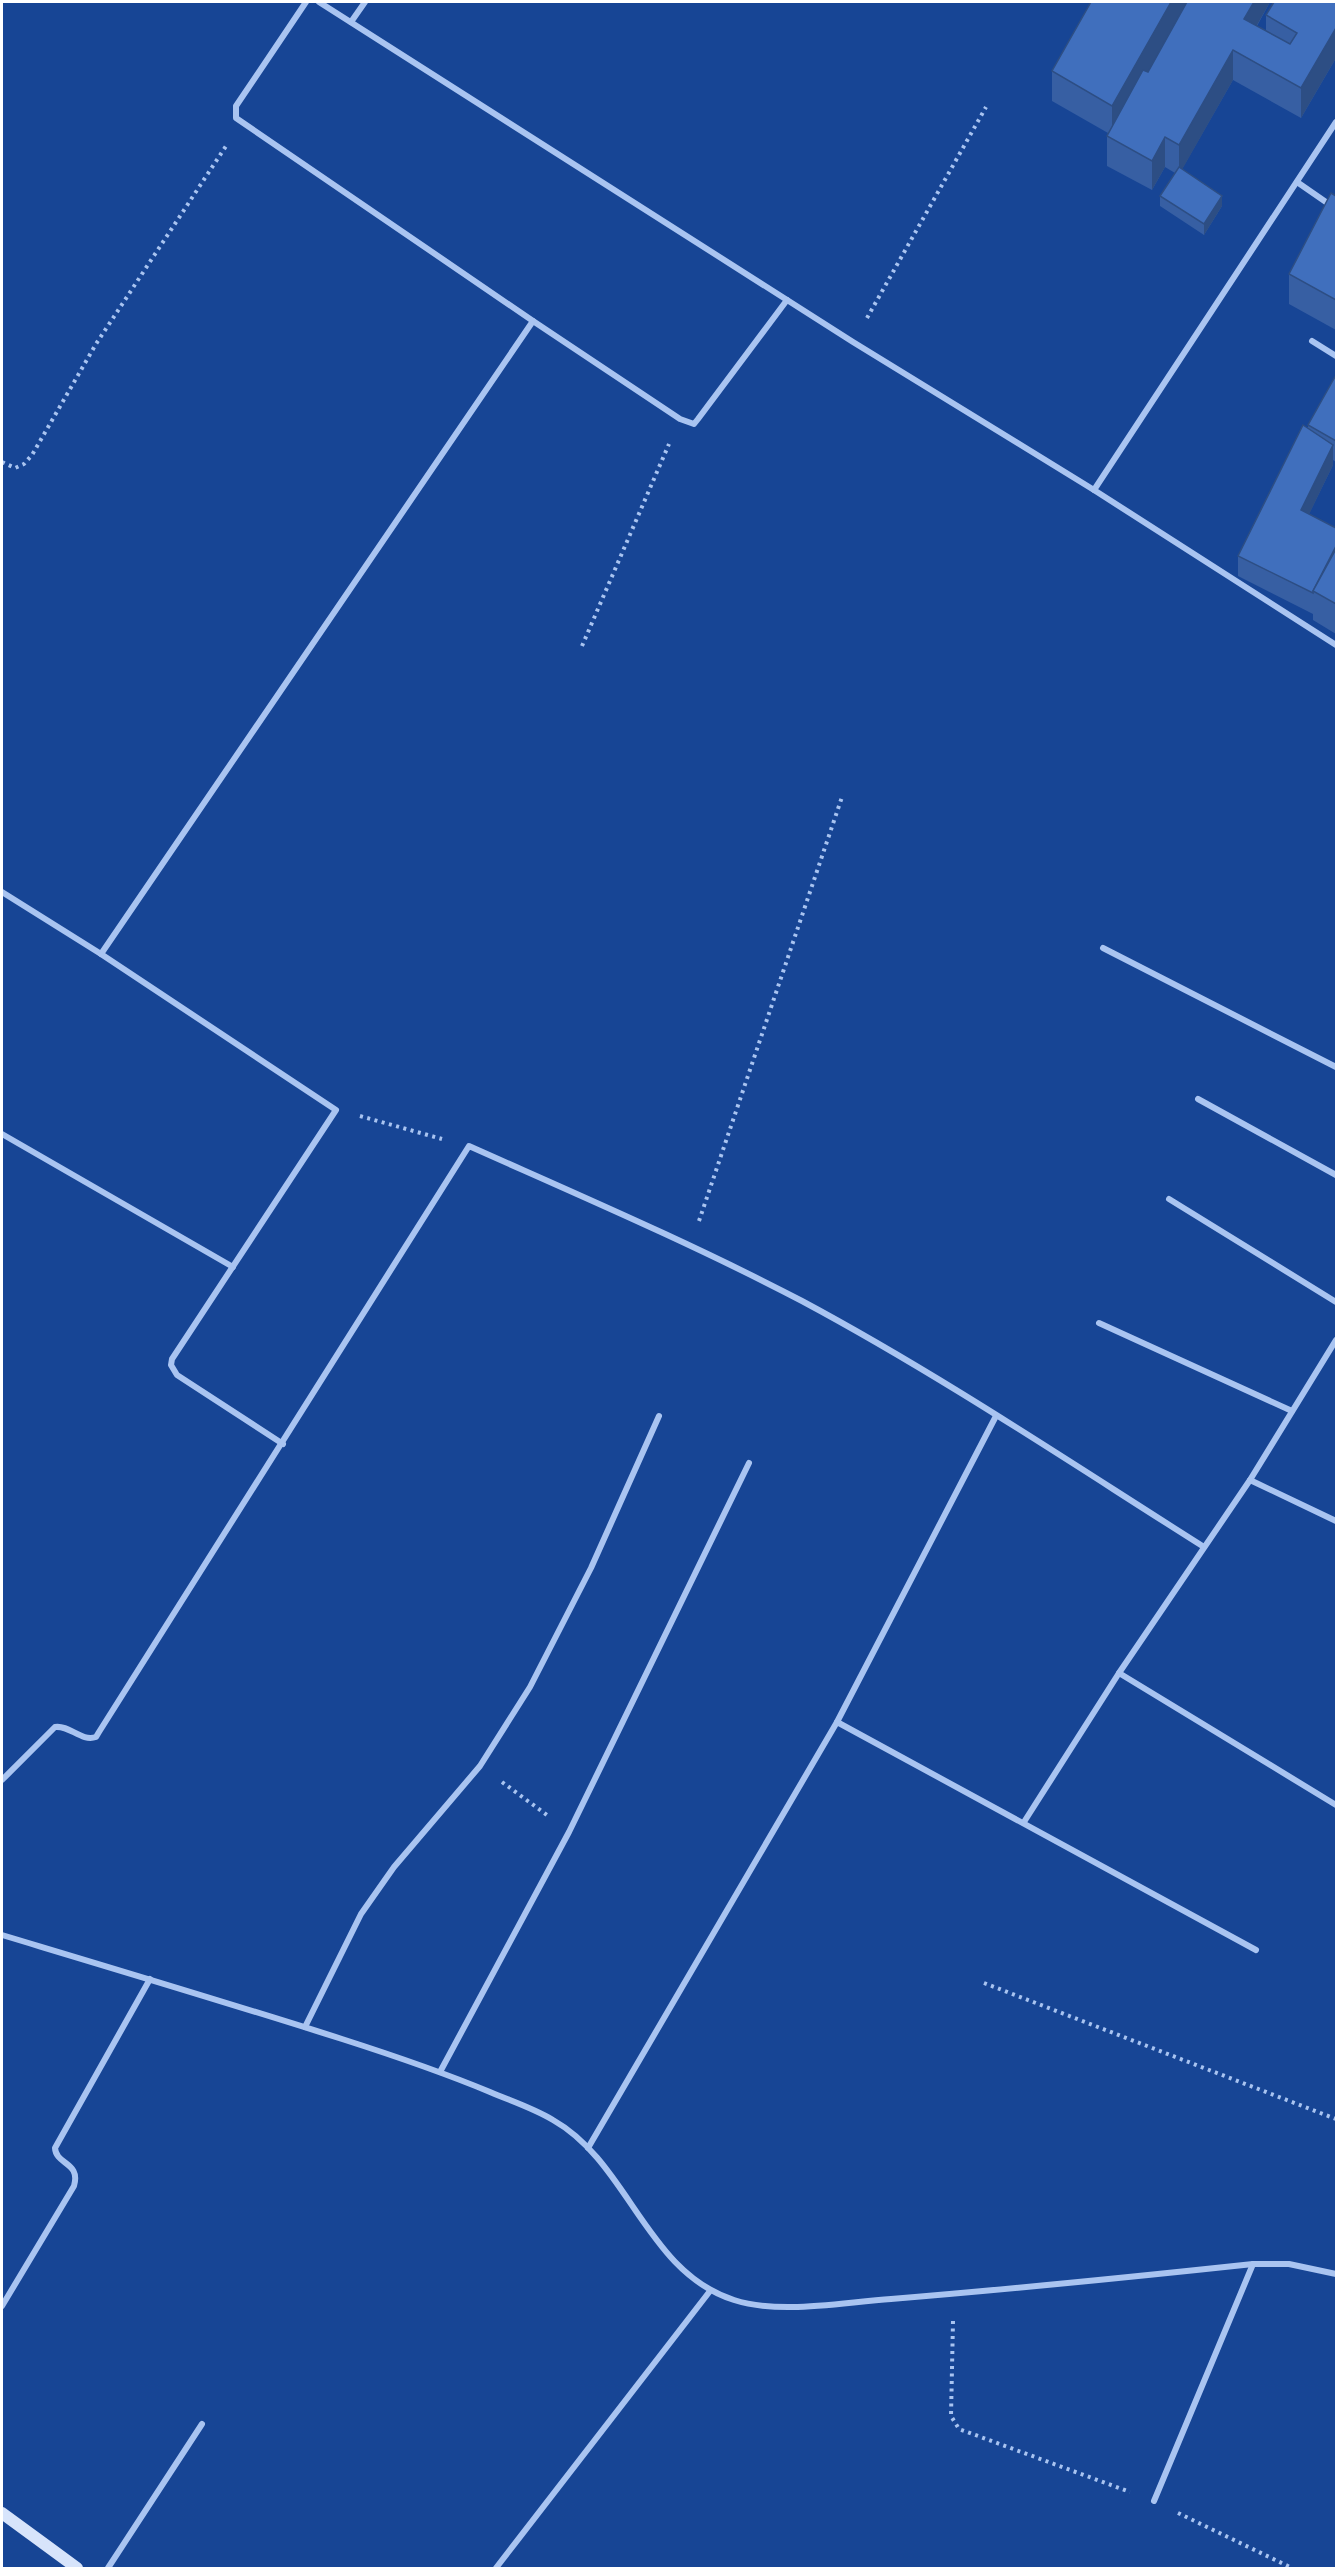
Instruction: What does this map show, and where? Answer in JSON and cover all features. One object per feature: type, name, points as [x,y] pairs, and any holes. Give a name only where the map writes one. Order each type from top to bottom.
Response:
[{"type":"street","points":[[306,2],[236,106],[236,118],[680,419],[694,424],[787,300]]},
{"type":"street","points":[[319,2],[1336,645]]},
{"type":"street","points":[[351,22],[365,2]]},
{"type":"street","points":[[1094,490],[1336,122]]},
{"type":"street","points":[[1297,182],[1336,209]]},
{"type":"street","points":[[101,954],[533,321]]},
{"type":"street","points":[[1312,341],[1336,356]]},
{"type":"street","points":[[2,892],[101,954],[336,1110],[172,1359],[172,1370],[177,1375],[283,1444]]},
{"type":"street","points":[[1103,948],[1336,1067]]},
{"type":"street","points":[[1198,1099],[1336,1175]]},
{"type":"street","points":[[2,1134],[233,1267]]},
{"type":"street","points":[[2,1780],[55,1727],[62,1727],[86,1738],[96,1737],[469,1146],[691,1245],[803,1302],[996,1416],[1204,1546]]},
{"type":"street","points":[[1169,1198],[1336,1302]]},
{"type":"street","points":[[1100,1323],[1292,1411]]},
{"type":"street","points":[[1024,1822],[1119,1673],[1250,1480],[1336,1340]]},
{"type":"street","points":[[305,2027],[351,1930],[371,1899],[394,1867],[480,1766],[530,1687],[591,1568],[659,1416]]},
{"type":"street","points":[[588,2148],[837,1722],[996,1416]]},
{"type":"street","points":[[440,2072],[569,1832],[749,1463]]},
{"type":"street","points":[[1250,1480],[1336,1521]]},
{"type":"street","points":[[1119,1673],[1336,1805]]},
{"type":"street","points":[[837,1722],[1256,1950]]},
{"type":"street","points":[[2,1935],[305,2027],[440,2072],[555,2121],[588,2148],[659,2244],[684,2271],[710,2291],[738,2301],[769,2306],[953,2294],[1252,2264],[1289,2264],[1336,2274]]},
{"type":"street","points":[[2,2306],[74,2186],[75,2172],[57,2155],[55,2148],[150,1980]]},
{"type":"street","points":[[1154,2501],[1252,2264]]},
{"type":"street","points":[[496,2568],[710,2291]]},
{"type":"street","points":[[108,2568],[202,2424]]},
{"type":"street","points":[[2,2513],[77,2568]]},
{"type":"path","points":[[854,342],[986,107]]},
{"type":"path","points":[[2,462],[15,468],[24,464],[32,455],[96,344],[242,123]]},
{"type":"path","points":[[582,646],[680,419]]},
{"type":"path","points":[[691,1245],[842,797]]},
{"type":"path","points":[[336,1110],[469,1146]]},
{"type":"path","points":[[480,1766],[569,1832]]},
{"type":"path","points":[[984,1983],[1336,2119]]},
{"type":"path","points":[[953,2294],[951,2416],[954,2425],[959,2429],[1154,2501],[1292,2568]]},
{"type":"building","points":[[1091,2],[1171,2],[1112,106],[1052,71]]},
{"type":"building","points":[[1187,2],[1254,2],[1244,19],[1290,44],[1297,33],[1266,15],[1274,2],[1336,2],[1336,28],[1301,88],[1233,50],[1179,145],[1165,137],[1152,161],[1107,136],[1143,70],[1148,72]]},
{"type":"building","points":[[1179,167],[1222,196],[1204,224],[1160,196]]},
{"type":"building","points":[[1331,193],[1336,196],[1336,300],[1289,274]]},
{"type":"building","points":[[1336,375],[1336,441],[1308,425]]},
{"type":"building","points":[[1303,425],[1333,445],[1301,510],[1336,528],[1336,546],[1313,593],[1238,556]]},
{"type":"building","points":[[1336,549],[1336,604],[1313,591]]}]
